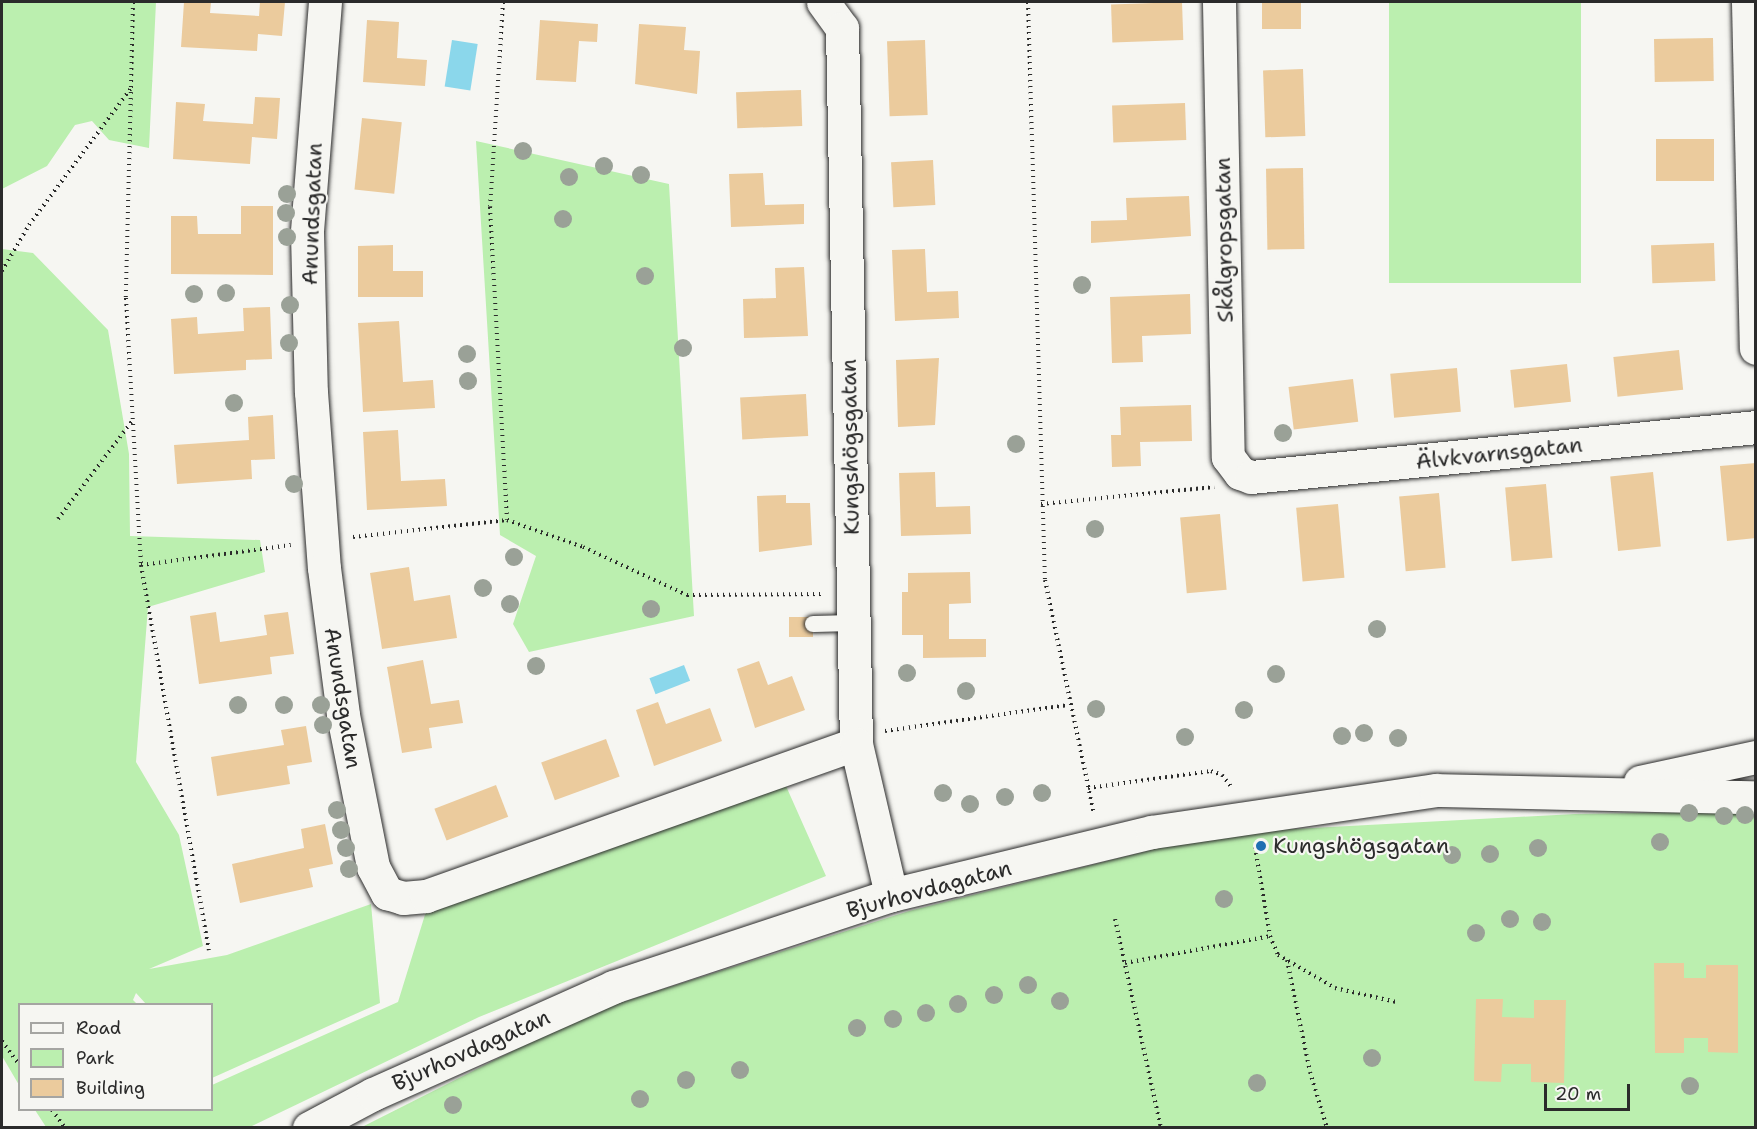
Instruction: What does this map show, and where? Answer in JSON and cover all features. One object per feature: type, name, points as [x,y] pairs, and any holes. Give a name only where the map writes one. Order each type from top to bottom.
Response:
[{"type":"street","name":"Anundsgatan","points":[[325,2],[307,233],[322,541],[343,715],[373,867],[387,893],[403,898],[426,896],[856,744]]},
{"type":"street","name":"Kungshögsgatan","points":[[823,2],[842,28],[856,744],[891,895]]},
{"type":"street","name":"Skålgropsgatan","points":[[1219,2],[1228,457],[1241,473]]},
{"type":"street","points":[[1748,2],[1755,348]]},
{"type":"street","name":"Älvkvarnsgatan","points":[[1241,473],[1263,476],[1755,427]]},
{"type":"street","name":"Bjurhovdagatan","points":[[1585,793],[1755,757]]},
{"type":"street","name":"Bjurhovdagatan","points":[[309,1128],[373,1094],[613,987],[891,895],[1164,830],[1436,790],[1755,797]]},
{"type":"lane","points":[[813,624],[853,608]]},
{"type":"path","points":[[133,2],[126,298],[141,565],[209,950]]},
{"type":"path","points":[[503,2],[490,207],[507,520]]},
{"type":"path","points":[[1028,2],[1045,580],[1068,705],[1094,817]]},
{"type":"path","points":[[2,271],[29,225],[132,87]]},
{"type":"path","points":[[58,519],[133,421]]},
{"type":"path","points":[[1041,504],[1224,486],[1241,473]]},
{"type":"path","points":[[141,565],[507,520],[583,547],[687,595],[853,608]]},
{"type":"path","points":[[856,744],[880,731],[1068,705]]},
{"type":"path","points":[[1088,788],[1210,771],[1222,775],[1237,794]]},
{"type":"path","points":[[1255,847],[1270,936],[1278,955],[1335,988],[1396,1002]]},
{"type":"path","points":[[1115,919],[1161,1128]]},
{"type":"path","points":[[1125,963],[1270,936]]},
{"type":"path","points":[[1287,960],[1310,1072],[1327,1128]]},
{"type":"path","points":[[2,1041],[18,1063]]},
{"type":"path","points":[[53,1111],[65,1128]]},
{"type":"green space","points":[[2,2],[156,2],[149,148],[109,140],[92,121],[75,125],[47,166],[2,189]]},
{"type":"green space","points":[[1389,2],[1581,2],[1581,283],[1389,283]]},
{"type":"green space","points":[[476,141],[669,184],[694,616],[529,652],[513,624],[536,556],[500,535]]},
{"type":"green space","points":[[2,249],[33,253],[108,330],[129,454],[130,536],[260,540],[265,572],[148,607],[136,762],[179,835],[203,946],[149,969],[227,955],[371,904],[380,1003],[213,1078],[213,1003],[145,1003],[136,993],[133,1000],[136,1003],[18,1003],[18,1083],[2,1056]]},
{"type":"green space","points":[[786,786],[826,876],[479,1017],[250,1127],[46,1127],[36,1111],[213,1111],[213,1085],[398,1002],[428,905]]},
{"type":"green space","points":[[1755,811],[1755,1127],[360,1128],[588,1013],[909,911],[1218,833],[1575,814]]},
{"type":"water","points":[[452,40],[478,44],[470,90],[445,86]]},
{"type":"water","points":[[684,665],[690,681],[656,694],[649,678]]},
{"type":"building","points":[[184,2],[211,2],[210,13],[259,16],[260,2],[285,2],[282,36],[258,34],[257,51],[181,47]]},
{"type":"building","points":[[1182,2],[1183,40],[1112,42],[1111,4]]},
{"type":"building","points":[[1262,2],[1301,2],[1301,29],[1262,29]]},
{"type":"building","points":[[367,20],[399,22],[397,58],[427,60],[425,86],[363,82]]},
{"type":"building","points":[[540,20],[598,24],[597,42],[579,41],[576,82],[536,80]]},
{"type":"building","points":[[639,24],[686,27],[684,50],[700,51],[697,94],[635,84]]},
{"type":"building","points":[[1713,38],[1714,81],[1655,82],[1654,39]]},
{"type":"building","points":[[925,40],[928,115],[890,116],[887,41]]},
{"type":"building","points":[[1303,69],[1305,136],[1265,137],[1263,70]]},
{"type":"building","points":[[801,90],[802,126],[737,128],[736,92]]},
{"type":"building","points":[[255,97],[280,98],[277,139],[252,137],[250,164],[173,159],[176,102],[205,104],[203,121],[253,124]]},
{"type":"building","points":[[1185,103],[1186,140],[1113,143],[1112,106]]},
{"type":"building","points":[[362,118],[402,122],[394,194],[354,190]]},
{"type":"building","points":[[1656,139],[1714,139],[1714,181],[1656,181]]},
{"type":"building","points":[[933,160],[935,205],[893,207],[891,162]]},
{"type":"building","points":[[1303,168],[1304,249],[1267,250],[1266,169]]},
{"type":"building","points":[[763,173],[765,205],[804,204],[804,224],[731,227],[729,174]]},
{"type":"building","points":[[1189,196],[1191,236],[1091,243],[1091,221],[1127,220],[1126,198]]},
{"type":"building","points":[[241,206],[273,206],[273,275],[171,274],[171,216],[197,216],[198,234],[241,234]]},
{"type":"building","points":[[1714,243],[1715,281],[1652,283],[1651,245]]},
{"type":"building","points":[[393,245],[393,271],[423,271],[423,297],[358,297],[358,246]]},
{"type":"building","points":[[925,249],[927,292],[958,291],[959,318],[895,321],[892,250]]},
{"type":"building","points":[[804,267],[808,336],[744,338],[743,299],[776,298],[775,268]]},
{"type":"building","points":[[1190,294],[1191,334],[1142,336],[1143,362],[1112,363],[1110,297]]},
{"type":"building","points":[[270,307],[272,359],[246,360],[246,370],[174,374],[171,319],[197,317],[198,334],[244,331],[243,308]]},
{"type":"building","points":[[399,321],[403,382],[433,380],[435,408],[363,412],[358,323]]},
{"type":"building","points":[[1679,350],[1683,390],[1618,397],[1613,357]]},
{"type":"building","points":[[939,358],[935,425],[898,427],[896,360]]},
{"type":"building","points":[[1567,364],[1571,402],[1514,408],[1510,370]]},
{"type":"building","points":[[1457,368],[1461,412],[1394,418],[1390,374]]},
{"type":"building","points":[[1353,379],[1358,422],[1294,430],[1288,387]]},
{"type":"building","points":[[806,394],[808,436],[742,439],[740,397]]},
{"type":"building","points":[[1191,405],[1192,441],[1140,442],[1141,466],[1112,467],[1111,435],[1121,435],[1120,407]]},
{"type":"building","points":[[273,415],[275,459],[251,460],[252,479],[177,484],[174,445],[249,440],[248,417]]},
{"type":"building","points":[[398,430],[401,481],[445,479],[447,506],[367,510],[363,432]]},
{"type":"building","points":[[1756,463],[1756,538],[1727,541],[1720,466]]},
{"type":"building","points":[[935,472],[936,507],[970,506],[971,534],[901,536],[899,473]]},
{"type":"building","points":[[1653,472],[1661,547],[1618,551],[1610,476]]},
{"type":"building","points":[[1546,484],[1552,558],[1512,561],[1505,488]]},
{"type":"building","points":[[1439,493],[1446,568],[1406,571],[1399,496]]},
{"type":"building","points":[[786,495],[786,503],[810,503],[812,545],[759,552],[757,496]]},
{"type":"building","points":[[1338,504],[1344,578],[1303,581],[1296,508]]},
{"type":"building","points":[[1220,514],[1227,590],[1187,593],[1180,517]]},
{"type":"building","points":[[409,567],[414,601],[450,595],[457,638],[382,649],[370,573]]},
{"type":"building","points":[[970,572],[971,603],[949,604],[949,639],[986,639],[986,657],[923,658],[923,635],[902,635],[902,592],[908,592],[908,573]]},
{"type":"building","points":[[216,612],[220,642],[267,635],[264,615],[288,612],[294,654],[270,657],[272,674],[199,684],[190,616]]},
{"type":"building","points":[[789,617],[813,617],[813,637],[789,637]]},
{"type":"building","points":[[423,660],[431,704],[459,700],[463,723],[429,728],[432,748],[402,753],[387,667]]},
{"type":"building","points":[[759,661],[768,685],[792,676],[805,710],[755,728],[737,669]]},
{"type":"building","points":[[658,702],[666,724],[710,708],[722,741],[654,766],[636,710]]},
{"type":"building","points":[[306,726],[312,762],[287,766],[290,784],[217,796],[211,757],[284,745],[281,730]]},
{"type":"building","points":[[606,739],[620,777],[555,800],[541,763]]},
{"type":"building","points":[[496,785],[508,817],[447,840],[434,809]]},
{"type":"building","points":[[325,824],[333,864],[309,869],[313,887],[240,903],[232,864],[304,848],[301,829]]},
{"type":"building","points":[[1654,963],[1684,963],[1684,978],[1706,978],[1706,965],[1738,965],[1738,1053],[1708,1052],[1708,1038],[1684,1038],[1684,1053],[1655,1053]]},
{"type":"building","points":[[1476,999],[1503,999],[1502,1017],[1534,1018],[1534,1000],[1566,1000],[1564,1083],[1531,1082],[1531,1064],[1502,1064],[1501,1082],[1474,1081]]},
{"type":"place","name":"Kungshögsgatan","points":[[1261,846]]}]
